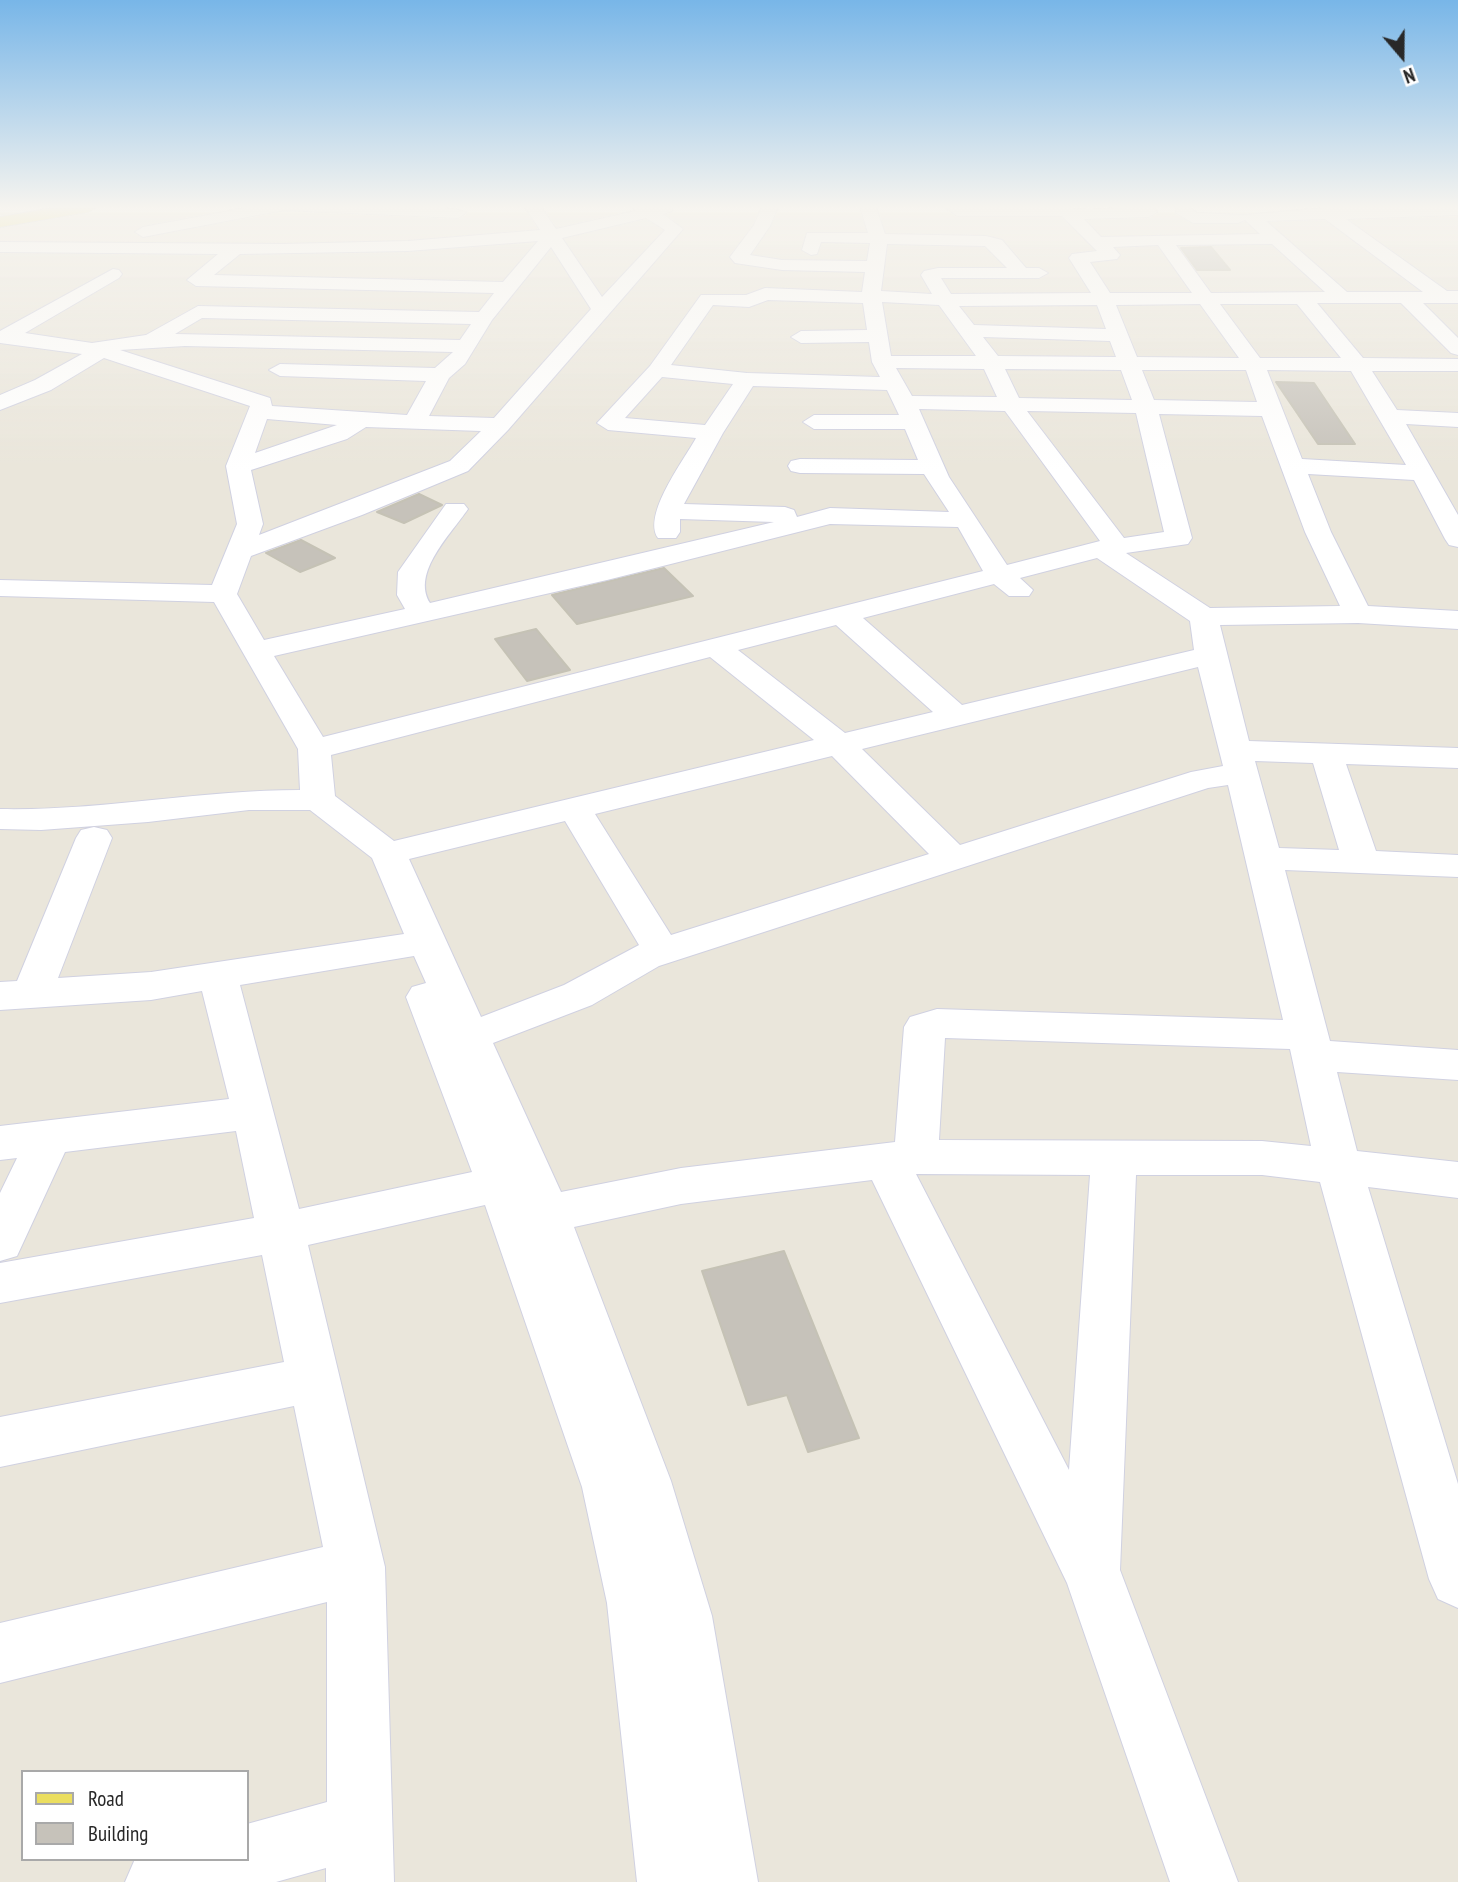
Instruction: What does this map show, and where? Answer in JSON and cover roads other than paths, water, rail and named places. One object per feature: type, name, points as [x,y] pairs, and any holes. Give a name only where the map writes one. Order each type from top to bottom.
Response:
[{"type":"street","points":[[2,337],[80,295]]},
{"type":"street","points":[[205,312],[229,295]]},
{"type":"street","points":[[223,594],[250,524],[238,466],[261,407],[299,341],[311,313],[326,295]]},
{"type":"street","points":[[357,373],[392,315],[408,295]]},
{"type":"street","points":[[414,422],[440,375],[458,360],[502,295]]},
{"type":"street","points":[[591,295],[601,310]]},
{"type":"street","points":[[240,551],[353,510],[459,466],[500,425],[615,295]]},
{"type":"street","points":[[711,433],[608,423],[657,370],[708,299],[749,301],[763,295]]},
{"type":"street","points":[[794,295],[945,300],[1205,301],[1450,297]]},
{"type":"street","points":[[942,295],[992,363],[1012,405],[1109,547],[1207,636],[1338,1165],[1458,1579]]},
{"type":"street","points":[[314,749],[843,616],[1010,583],[1109,547],[1179,538],[1146,408],[1131,364],[1115,335],[1101,295]]},
{"type":"street","points":[[1201,295],[1254,364],[1318,532],[1358,614]]},
{"type":"street","points":[[1339,295],[1344,299]]},
{"type":"street","points":[[871,297],[894,381],[933,467],[1010,583]]},
{"type":"street","points":[[1407,298],[1458,349]]},
{"type":"street","points":[[1304,300],[1358,365],[1422,473],[1449,505],[1458,539]]},
{"type":"street","points":[[149,341],[198,312],[484,318]]},
{"type":"street","points":[[0,403],[43,384],[100,349],[141,318]]},
{"type":"street","points":[[968,331],[1115,335]]},
{"type":"street","points":[[2,337],[100,349],[154,364],[261,407],[361,420],[500,425]]},
{"type":"street","points":[[801,337],[894,381]]},
{"type":"street","points":[[100,349],[149,341],[378,342],[467,346]]},
{"type":"street","points":[[814,422],[894,381],[992,363],[1458,365]]},
{"type":"street","points":[[280,370],[440,375]]},
{"type":"street","points":[[657,370],[747,379],[894,381],[1012,405],[1271,409]]},
{"type":"street","points":[[667,557],[667,511],[711,433],[747,379]]},
{"type":"street","points":[[1390,416],[1458,420]]},
{"type":"street","points":[[238,466],[339,434],[361,420]]},
{"type":"street","points":[[800,466],[933,467]]},
{"type":"street","points":[[1293,466],[1422,473]]},
{"type":"street","points":[[422,614],[411,596],[412,572],[456,509]]},
{"type":"street","points":[[667,511],[967,520]]},
{"type":"street","points":[[256,651],[667,557],[830,516]]},
{"type":"street","points":[[0,588],[223,594]]},
{"type":"street","points":[[223,594],[314,749],[318,800]]},
{"type":"street","points":[[382,848],[574,808],[956,716],[1207,636],[1358,614],[1458,620]]},
{"type":"street","points":[[843,616],[956,716]]},
{"type":"street","points":[[717,649],[840,745],[954,859]]},
{"type":"street","points":[[1327,755],[1361,862]]},
{"type":"street","points":[[471,1036],[578,995],[645,957],[1203,779],[1238,762],[1327,755],[1458,758]]},
{"type":"street","points":[[0,820],[148,813],[249,800],[318,800],[382,848],[471,1036],[546,1214],[644,1480],[682,1616],[724,1882]]},
{"type":"street","points":[[0,841],[182,833],[287,819],[318,800]]},
{"type":"street","points":[[574,808],[663,953]]},
{"type":"street","points":[[16,995],[94,838]]},
{"type":"street","points":[[382,848],[377,870],[500,1184],[610,1487],[636,1602],[671,1882]]},
{"type":"street","points":[[1264,858],[1458,866]]},
{"type":"street","points":[[16,995],[151,986],[407,946]]},
{"type":"street","points":[[218,976],[254,1112],[356,1567],[360,1854],[248,1857]]},
{"type":"street","points":[[1204,1882],[1091,1570],[900,1158],[925,1027],[937,1023],[1310,1045],[1458,1066]]},
{"type":"street","points":[[0,1143],[254,1112]]},
{"type":"street","points":[[0,1242],[49,1138]]},
{"type":"street","points":[[546,1214],[681,1186],[900,1158],[1262,1158],[1458,1181]]},
{"type":"street","points":[[1091,1570],[1114,1158]]},
{"type":"street","points":[[0,1283],[281,1232],[500,1184]]},
{"type":"street","points":[[0,1442],[314,1379]]},
{"type":"street","points":[[0,1653],[356,1567]]},
{"type":"street","points":[[159,1882],[233,1861]]}]
